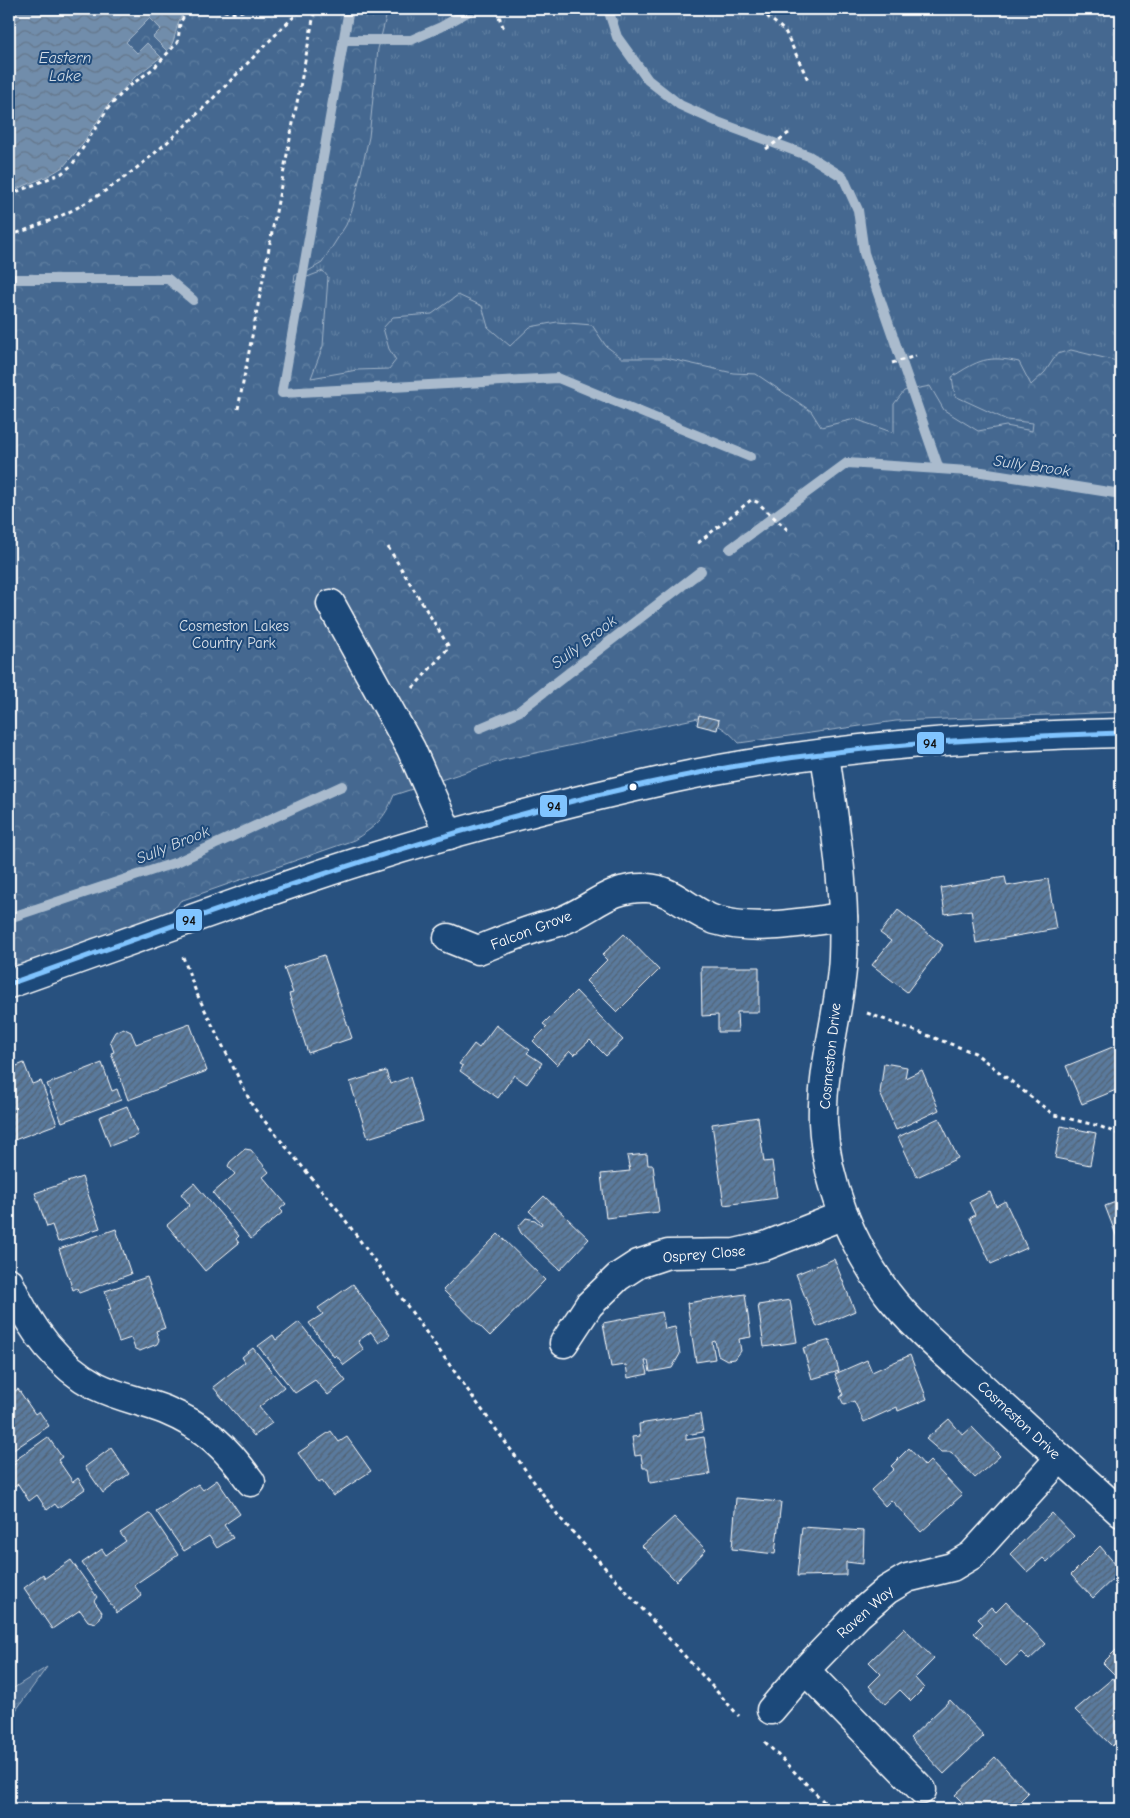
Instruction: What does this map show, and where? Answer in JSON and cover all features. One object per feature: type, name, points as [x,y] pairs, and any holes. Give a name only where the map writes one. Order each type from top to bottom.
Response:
[{"type":"street","points":[[331,604],[411,749],[449,835]]},
{"type":"street","points":[[9,984],[299,882],[449,835],[676,778],[825,754],[968,739],[1121,733]]},
{"type":"street","name":"Cosmeston Drive","points":[[825,754],[844,917],[843,958],[826,1068],[823,1121],[828,1167],[844,1215],[861,1254],[888,1294],[926,1335],[1121,1514]]},
{"type":"street","name":"Falcon Grove","points":[[448,938],[478,950],[532,929],[562,921],[602,897],[624,889],[649,888],[671,896],[714,920],[742,925],[778,924],[844,917]]},
{"type":"street","name":"Osprey Close","points":[[564,1343],[588,1305],[618,1277],[638,1264],[668,1254],[735,1253],[766,1246],[844,1215]]},
{"type":"street","points":[[9,1282],[17,1301],[38,1334],[65,1364],[96,1385],[165,1410],[206,1431],[229,1452],[251,1482]]},
{"type":"street","name":"Raven Way","points":[[771,1710],[805,1670],[858,1615],[887,1590],[907,1578],[952,1566],[972,1555],[1060,1458]]},
{"type":"street","points":[[805,1670],[922,1790]]},
{"type":"path","points":[[9,195],[62,173],[72,165],[109,107],[127,88],[154,68],[175,45],[178,41],[180,23],[184,16],[193,9]]},
{"type":"path","points":[[216,9],[234,13],[251,9]]},
{"type":"path","points":[[9,235],[64,215],[103,192],[143,163],[199,113],[254,54],[302,9]]},
{"type":"path","points":[[238,409],[315,9]]},
{"type":"path","points":[[763,9],[768,17],[776,21],[785,31],[809,82]]},
{"type":"path","points":[[497,10],[504,29]]},
{"type":"path","points":[[766,149],[789,133]]},
{"type":"path","points":[[892,363],[916,356]]},
{"type":"path","points":[[698,542],[751,500],[757,502],[790,532]]},
{"type":"path","points":[[388,547],[448,647],[408,692]]},
{"type":"path","points":[[169,928],[196,992],[253,1107],[338,1210],[560,1518],[742,1719]]},
{"type":"path","points":[[836,1001],[975,1053],[1054,1116],[1099,1126],[1121,1135]]},
{"type":"path","points":[[762,1740],[831,1809]]},
{"type":"green space","name":"Cosmeston Lakes Country Park","points":[[9,9],[388,9],[378,49],[369,137],[353,207],[346,225],[322,263],[303,274],[295,274],[294,282],[323,271],[328,277],[323,346],[311,378],[357,370],[389,369],[396,360],[389,349],[383,328],[393,317],[432,314],[458,295],[482,306],[488,327],[510,346],[530,327],[557,322],[592,325],[606,346],[622,358],[666,358],[733,373],[756,374],[811,411],[821,427],[855,419],[894,433],[894,404],[904,391],[930,386],[944,410],[978,431],[1006,426],[1032,431],[1033,423],[1007,420],[955,396],[952,377],[976,363],[984,360],[999,359],[1019,362],[1031,385],[1045,372],[1057,354],[1071,350],[1121,362],[1121,712],[896,721],[739,743],[720,727],[698,718],[503,760],[394,795],[383,817],[368,831],[354,840],[180,901],[176,907],[159,916],[40,962],[20,965],[9,962]]},
{"type":"green space","points":[[341,9],[1121,9],[1121,517],[264,411]]},
{"type":"green space","points":[[47,1667],[9,1720],[9,1691]]},
{"type":"water","name":"Eastern Lake","points":[[9,9],[188,9],[180,19],[171,46],[167,51],[153,37],[161,29],[150,18],[126,42],[137,53],[147,43],[161,57],[135,77],[108,105],[81,146],[63,167],[48,176],[9,192]]},
{"type":"building","points":[[699,715],[719,720],[717,730],[697,725]]},
{"type":"building","points":[[1005,877],[1007,886],[1048,879],[1056,929],[976,943],[971,910],[945,914],[941,888]]},
{"type":"building","points":[[898,910],[943,945],[907,992],[872,965],[891,941],[880,933]]},
{"type":"building","points":[[624,934],[659,970],[617,1012],[586,981],[607,960],[602,955]]},
{"type":"building","points":[[324,955],[352,1038],[308,1053],[289,994],[293,993],[284,968]]},
{"type":"building","points":[[701,967],[759,967],[759,1012],[737,1012],[738,1032],[718,1032],[718,1015],[702,1016]]},
{"type":"building","points":[[576,991],[623,1040],[606,1056],[590,1040],[574,1055],[570,1051],[557,1065],[533,1041],[547,1027],[543,1024]]},
{"type":"building","points":[[190,1024],[207,1071],[128,1100],[111,1053],[114,1052],[110,1041],[115,1032],[123,1028],[131,1032],[136,1044]]},
{"type":"building","points":[[496,1025],[530,1050],[527,1053],[542,1063],[527,1084],[514,1075],[498,1098],[460,1071],[463,1066],[459,1064],[474,1044],[479,1048]]},
{"type":"building","points":[[1115,1046],[1121,1061],[1121,1088],[1082,1104],[1066,1066]]},
{"type":"building","points":[[24,1063],[32,1084],[41,1081],[57,1124],[9,1142],[9,1069]]},
{"type":"building","points":[[102,1063],[112,1091],[117,1089],[121,1100],[62,1122],[47,1084]]},
{"type":"building","points":[[884,1063],[907,1067],[905,1078],[922,1070],[939,1110],[896,1130],[880,1093]]},
{"type":"building","points":[[386,1071],[390,1084],[410,1077],[423,1121],[368,1138],[350,1082]]},
{"type":"building","points":[[127,1106],[138,1135],[110,1146],[99,1117]]},
{"type":"building","points":[[758,1117],[764,1162],[772,1161],[777,1198],[724,1205],[712,1124]]},
{"type":"building","points":[[939,1118],[958,1158],[917,1177],[898,1137]]},
{"type":"building","points":[[1061,1126],[1096,1133],[1090,1165],[1055,1158]]},
{"type":"building","points":[[245,1149],[251,1150],[269,1172],[263,1177],[286,1204],[280,1209],[283,1212],[251,1239],[213,1193],[235,1174],[228,1166]]},
{"type":"building","points":[[647,1154],[648,1165],[653,1165],[659,1212],[606,1218],[601,1174],[630,1171],[627,1156]]},
{"type":"building","points":[[82,1177],[100,1228],[58,1242],[52,1225],[47,1227],[35,1193]]},
{"type":"building","points":[[194,1183],[239,1236],[236,1239],[239,1243],[205,1271],[167,1225],[190,1205],[181,1194]]},
{"type":"building","points":[[990,1192],[996,1206],[1005,1201],[1027,1248],[991,1264],[970,1218],[975,1215],[969,1202]]},
{"type":"building","points":[[544,1196],[589,1239],[560,1270],[521,1233],[518,1227],[526,1218],[535,1220],[541,1225],[542,1223],[529,1211]]},
{"type":"building","points":[[1121,1200],[1121,1239],[1118,1240],[1105,1206]]},
{"type":"building","points":[[116,1229],[131,1274],[79,1293],[77,1288],[73,1290],[59,1249]]},
{"type":"building","points":[[498,1234],[545,1280],[490,1336],[443,1290]]},
{"type":"building","points":[[834,1259],[855,1311],[817,1327],[796,1274]]},
{"type":"building","points":[[147,1277],[165,1328],[156,1331],[159,1340],[157,1344],[140,1351],[135,1349],[131,1338],[119,1342],[108,1311],[111,1310],[105,1291]]},
{"type":"building","points":[[353,1284],[390,1335],[379,1343],[371,1332],[358,1341],[364,1350],[344,1365],[336,1355],[334,1357],[309,1323],[323,1314],[318,1308]]},
{"type":"building","points":[[745,1294],[751,1337],[739,1339],[741,1351],[735,1359],[727,1360],[718,1355],[715,1341],[712,1342],[715,1359],[696,1362],[687,1303]]},
{"type":"building","points":[[790,1300],[797,1342],[764,1347],[758,1305]]},
{"type":"building","points":[[662,1312],[665,1329],[675,1327],[680,1354],[672,1368],[650,1372],[648,1361],[645,1361],[648,1374],[628,1378],[626,1365],[611,1367],[603,1323]]},
{"type":"building","points":[[299,1322],[346,1381],[328,1395],[315,1380],[295,1393],[258,1346],[273,1335],[276,1340]]},
{"type":"building","points":[[830,1340],[839,1371],[812,1379],[803,1348]]},
{"type":"building","points":[[253,1348],[284,1387],[259,1407],[272,1423],[254,1436],[213,1387],[245,1362],[242,1357]]},
{"type":"building","points":[[910,1355],[927,1399],[898,1411],[897,1407],[864,1422],[854,1401],[844,1405],[840,1397],[843,1395],[835,1374],[867,1360],[872,1372]]},
{"type":"building","points":[[18,1389],[35,1414],[39,1411],[49,1426],[9,1453],[9,1395]]},
{"type":"building","points":[[700,1414],[703,1432],[686,1435],[686,1440],[704,1437],[710,1474],[650,1483],[648,1468],[643,1468],[641,1455],[635,1456],[632,1437],[640,1436],[639,1424]]},
{"type":"building","points":[[949,1419],[963,1435],[972,1427],[1000,1456],[975,1478],[951,1452],[941,1452],[926,1439]]},
{"type":"building","points":[[331,1431],[339,1442],[347,1437],[371,1471],[333,1496],[322,1481],[319,1483],[298,1453]]},
{"type":"building","points":[[48,1437],[62,1457],[58,1460],[73,1482],[78,1478],[85,1489],[58,1508],[55,1504],[47,1510],[37,1495],[29,1501],[18,1484],[11,1489],[9,1486],[9,1469],[16,1463],[14,1461]]},
{"type":"building","points":[[111,1448],[129,1474],[103,1493],[85,1467]]},
{"type":"building","points":[[909,1448],[925,1466],[930,1461],[962,1495],[921,1532],[891,1500],[885,1506],[871,1490],[894,1469],[891,1466]]},
{"type":"building","points":[[217,1480],[240,1514],[224,1525],[233,1538],[217,1548],[209,1536],[184,1551],[156,1511],[198,1484],[203,1490]]},
{"type":"building","points":[[736,1498],[781,1502],[775,1554],[732,1549]]},
{"type":"building","points":[[150,1513],[178,1555],[134,1585],[142,1596],[117,1613],[82,1563],[102,1549],[106,1555],[126,1541],[120,1533]]},
{"type":"building","points":[[1052,1513],[1074,1536],[1047,1562],[1043,1558],[1027,1572],[1010,1554]]},
{"type":"building","points":[[674,1517],[706,1550],[676,1581],[642,1546]]},
{"type":"building","points":[[802,1527],[864,1531],[863,1564],[846,1562],[846,1575],[797,1576]]},
{"type":"building","points":[[1100,1546],[1121,1571],[1093,1598],[1071,1575]]},
{"type":"building","points":[[71,1560],[97,1597],[94,1601],[102,1612],[96,1623],[88,1621],[80,1610],[52,1629],[24,1588],[43,1574],[45,1578]]},
{"type":"building","points":[[1006,1602],[1046,1644],[1029,1660],[1021,1652],[1006,1666],[974,1633],[983,1624],[978,1619],[991,1607],[996,1612]]},
{"type":"building","points":[[904,1628],[934,1659],[915,1678],[924,1688],[911,1701],[900,1690],[885,1704],[869,1686],[881,1674],[869,1662]]},
{"type":"building","points":[[1121,1645],[1121,1681],[1103,1663]]},
{"type":"building","points":[[1113,1678],[1121,1688],[1121,1737],[1112,1746],[1075,1710]]},
{"type":"building","points":[[950,1700],[984,1736],[944,1774],[910,1738]]},
{"type":"building","points":[[995,1757],[1028,1793],[1012,1809],[969,1809],[955,1795]]},
{"type":"waterway","points":[[349,9],[282,393],[558,378],[750,457]]},
{"type":"waterway","points":[[344,40],[411,40],[441,27],[473,9]]},
{"type":"waterway","points":[[608,9],[617,37],[648,80],[680,105],[720,123],[809,156],[843,177],[858,210],[864,253],[939,469],[847,463],[730,549]]},
{"type":"waterway","points":[[9,279],[168,279],[193,300]]},
{"type":"waterway","name":"Sully Brook","points":[[939,469],[982,472],[1121,494]]},
{"type":"waterway","name":"Sully Brook","points":[[480,728],[518,712],[701,571]]},
{"type":"waterway","name":"Sully Brook","points":[[9,918],[177,862],[342,786]]},
{"type":"transit line","name":"94","points":[[9,984],[366,860],[546,808],[638,786],[731,767],[828,753],[925,743],[1121,733]]}]
